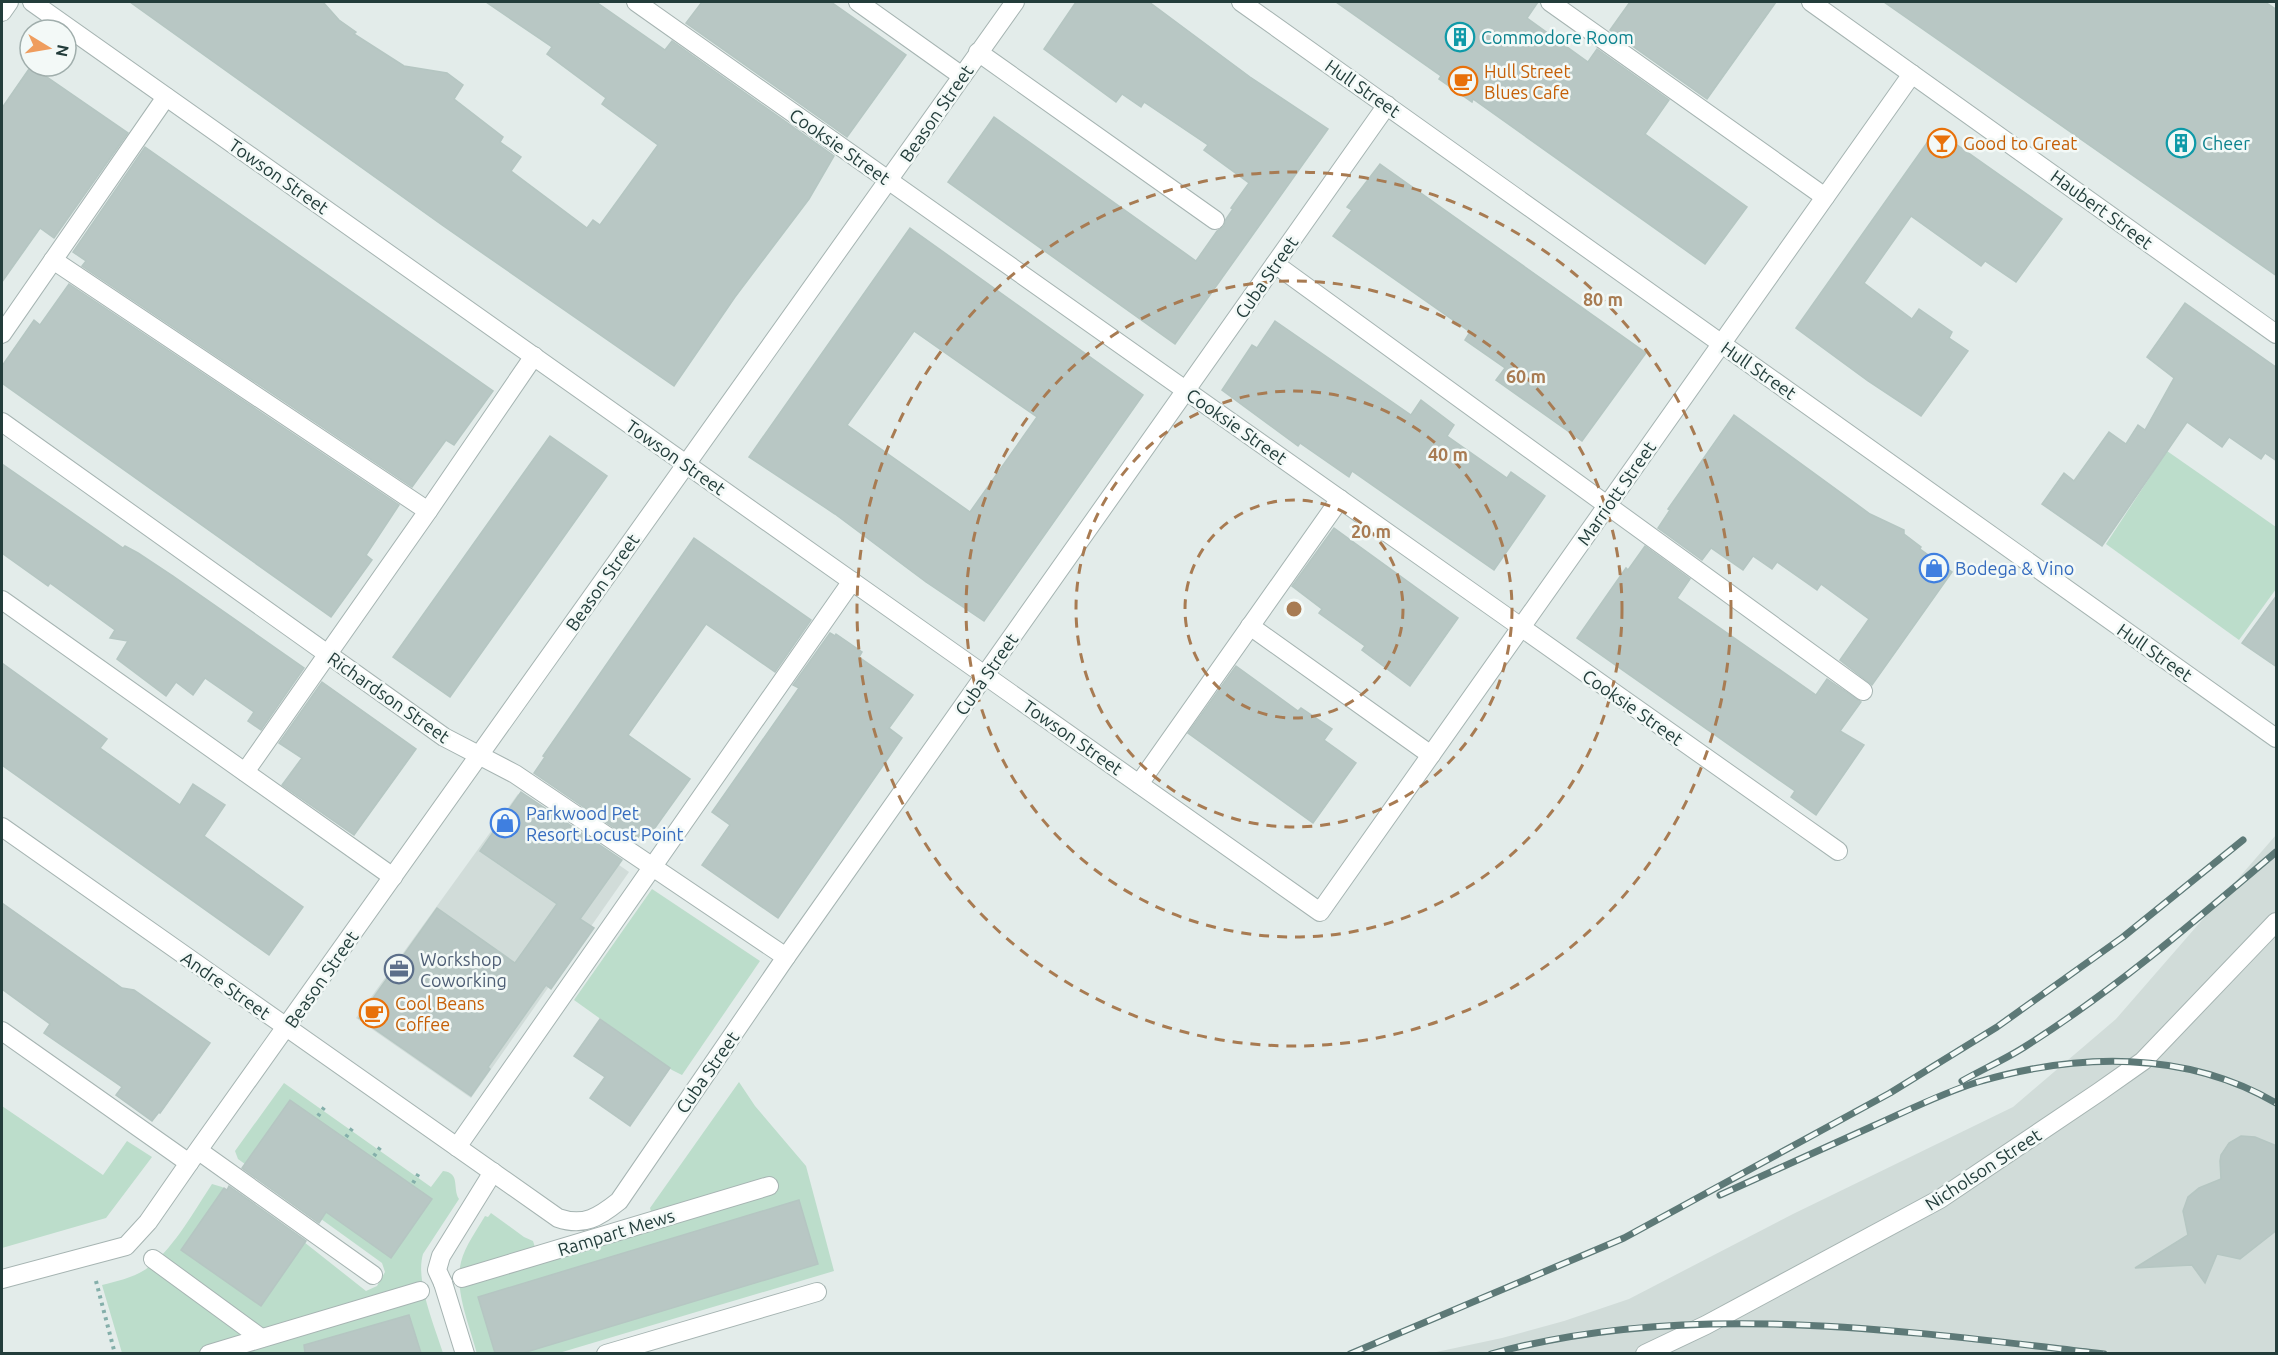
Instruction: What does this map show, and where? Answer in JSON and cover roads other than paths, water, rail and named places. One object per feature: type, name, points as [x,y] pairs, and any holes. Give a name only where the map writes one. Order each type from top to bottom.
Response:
[{"type":"street","points":[[2,12],[9,2]]},
{"type":"street","name":"Towson Street","points":[[32,2],[1320,912]]},
{"type":"street","name":"Cooksie Street","points":[[636,2],[1838,851]]},
{"type":"street","points":[[858,2],[962,75]]},
{"type":"street","name":"Beason Street","points":[[2,1279],[126,1246],[148,1222],[1015,2]]},
{"type":"street","name":"Hull Street","points":[[1241,2],[2277,738]]},
{"type":"street","points":[[1550,2],[1825,197]]},
{"type":"street","name":"Haubert Street","points":[[1811,2],[2277,334]]},
{"type":"street","points":[[978,52],[1215,220]]},
{"type":"street","name":"Marriott Street","points":[[1320,912],[1912,74]]},
{"type":"street","points":[[2,334],[166,96]]},
{"type":"street","name":"Cuba Street","points":[[571,1222],[591,1220],[619,1201],[786,957],[1387,105]]},
{"type":"street","points":[[52,260],[428,511]]},
{"type":"street","points":[[1275,264],[1863,691]]},
{"type":"street","points":[[245,772],[534,356]]},
{"type":"street","name":"Richardson Street","points":[[2,422],[444,737],[514,774],[786,957]]},
{"type":"street","points":[[1139,784],[1340,499]]},
{"type":"street","points":[[457,1147],[852,581]]},
{"type":"street","points":[[2,600],[393,877]]},
{"type":"street","points":[[1250,626],[1431,755]]},
{"type":"street","name":"Andre Street","points":[[2,827],[558,1218],[571,1222]]},
{"type":"street","name":"Nicholson Street","points":[[1645,1353],[1706,1325],[1940,1199],[2099,1092],[2143,1061],[2277,922]]},
{"type":"street","points":[[2,1031],[373,1275]]},
{"type":"street","points":[[465,1353],[437,1270],[441,1256],[493,1172]]},
{"type":"street","name":"Rampart Mews","points":[[462,1278],[769,1186]]},
{"type":"street","points":[[153,1259],[261,1338]]},
{"type":"street","points":[[209,1353],[420,1290]]},
{"type":"street","points":[[606,1353],[817,1292]]},
{"type":"railway","points":[[1350,1354],[1624,1238],[1890,1093],[1997,1027],[2123,937],[2243,840]]},
{"type":"railway","points":[[1962,1081],[2018,1051],[2092,1001],[2155,953],[2276,852]]},
{"type":"railway","points":[[1720,1195],[1951,1091],[2015,1072],[2092,1062],[2168,1065],[2205,1073],[2241,1086],[2276,1103]]},
{"type":"railway","points":[[1491,1354],[1565,1337],[1641,1328],[1719,1324],[1874,1329],[2104,1354]]},
{"type":"place","name":"Commodore Room","points":[[1460,37]]},
{"type":"place","name":"Hull Street Blues Cafe","points":[[1463,81]]},
{"type":"place","name":"Good to Great","points":[[1942,143]]},
{"type":"place","name":"Cheer","points":[[2181,143]]},
{"type":"place","name":"Bodega & Vino","points":[[1934,568]]},
{"type":"place","name":"Parkwood Pet Resort Locust Point","points":[[505,823]]},
{"type":"place","name":"Workshop Coworking","points":[[399,969]]},
{"type":"place","name":"Cool Beans Coffee","points":[[374,1013]]}]
